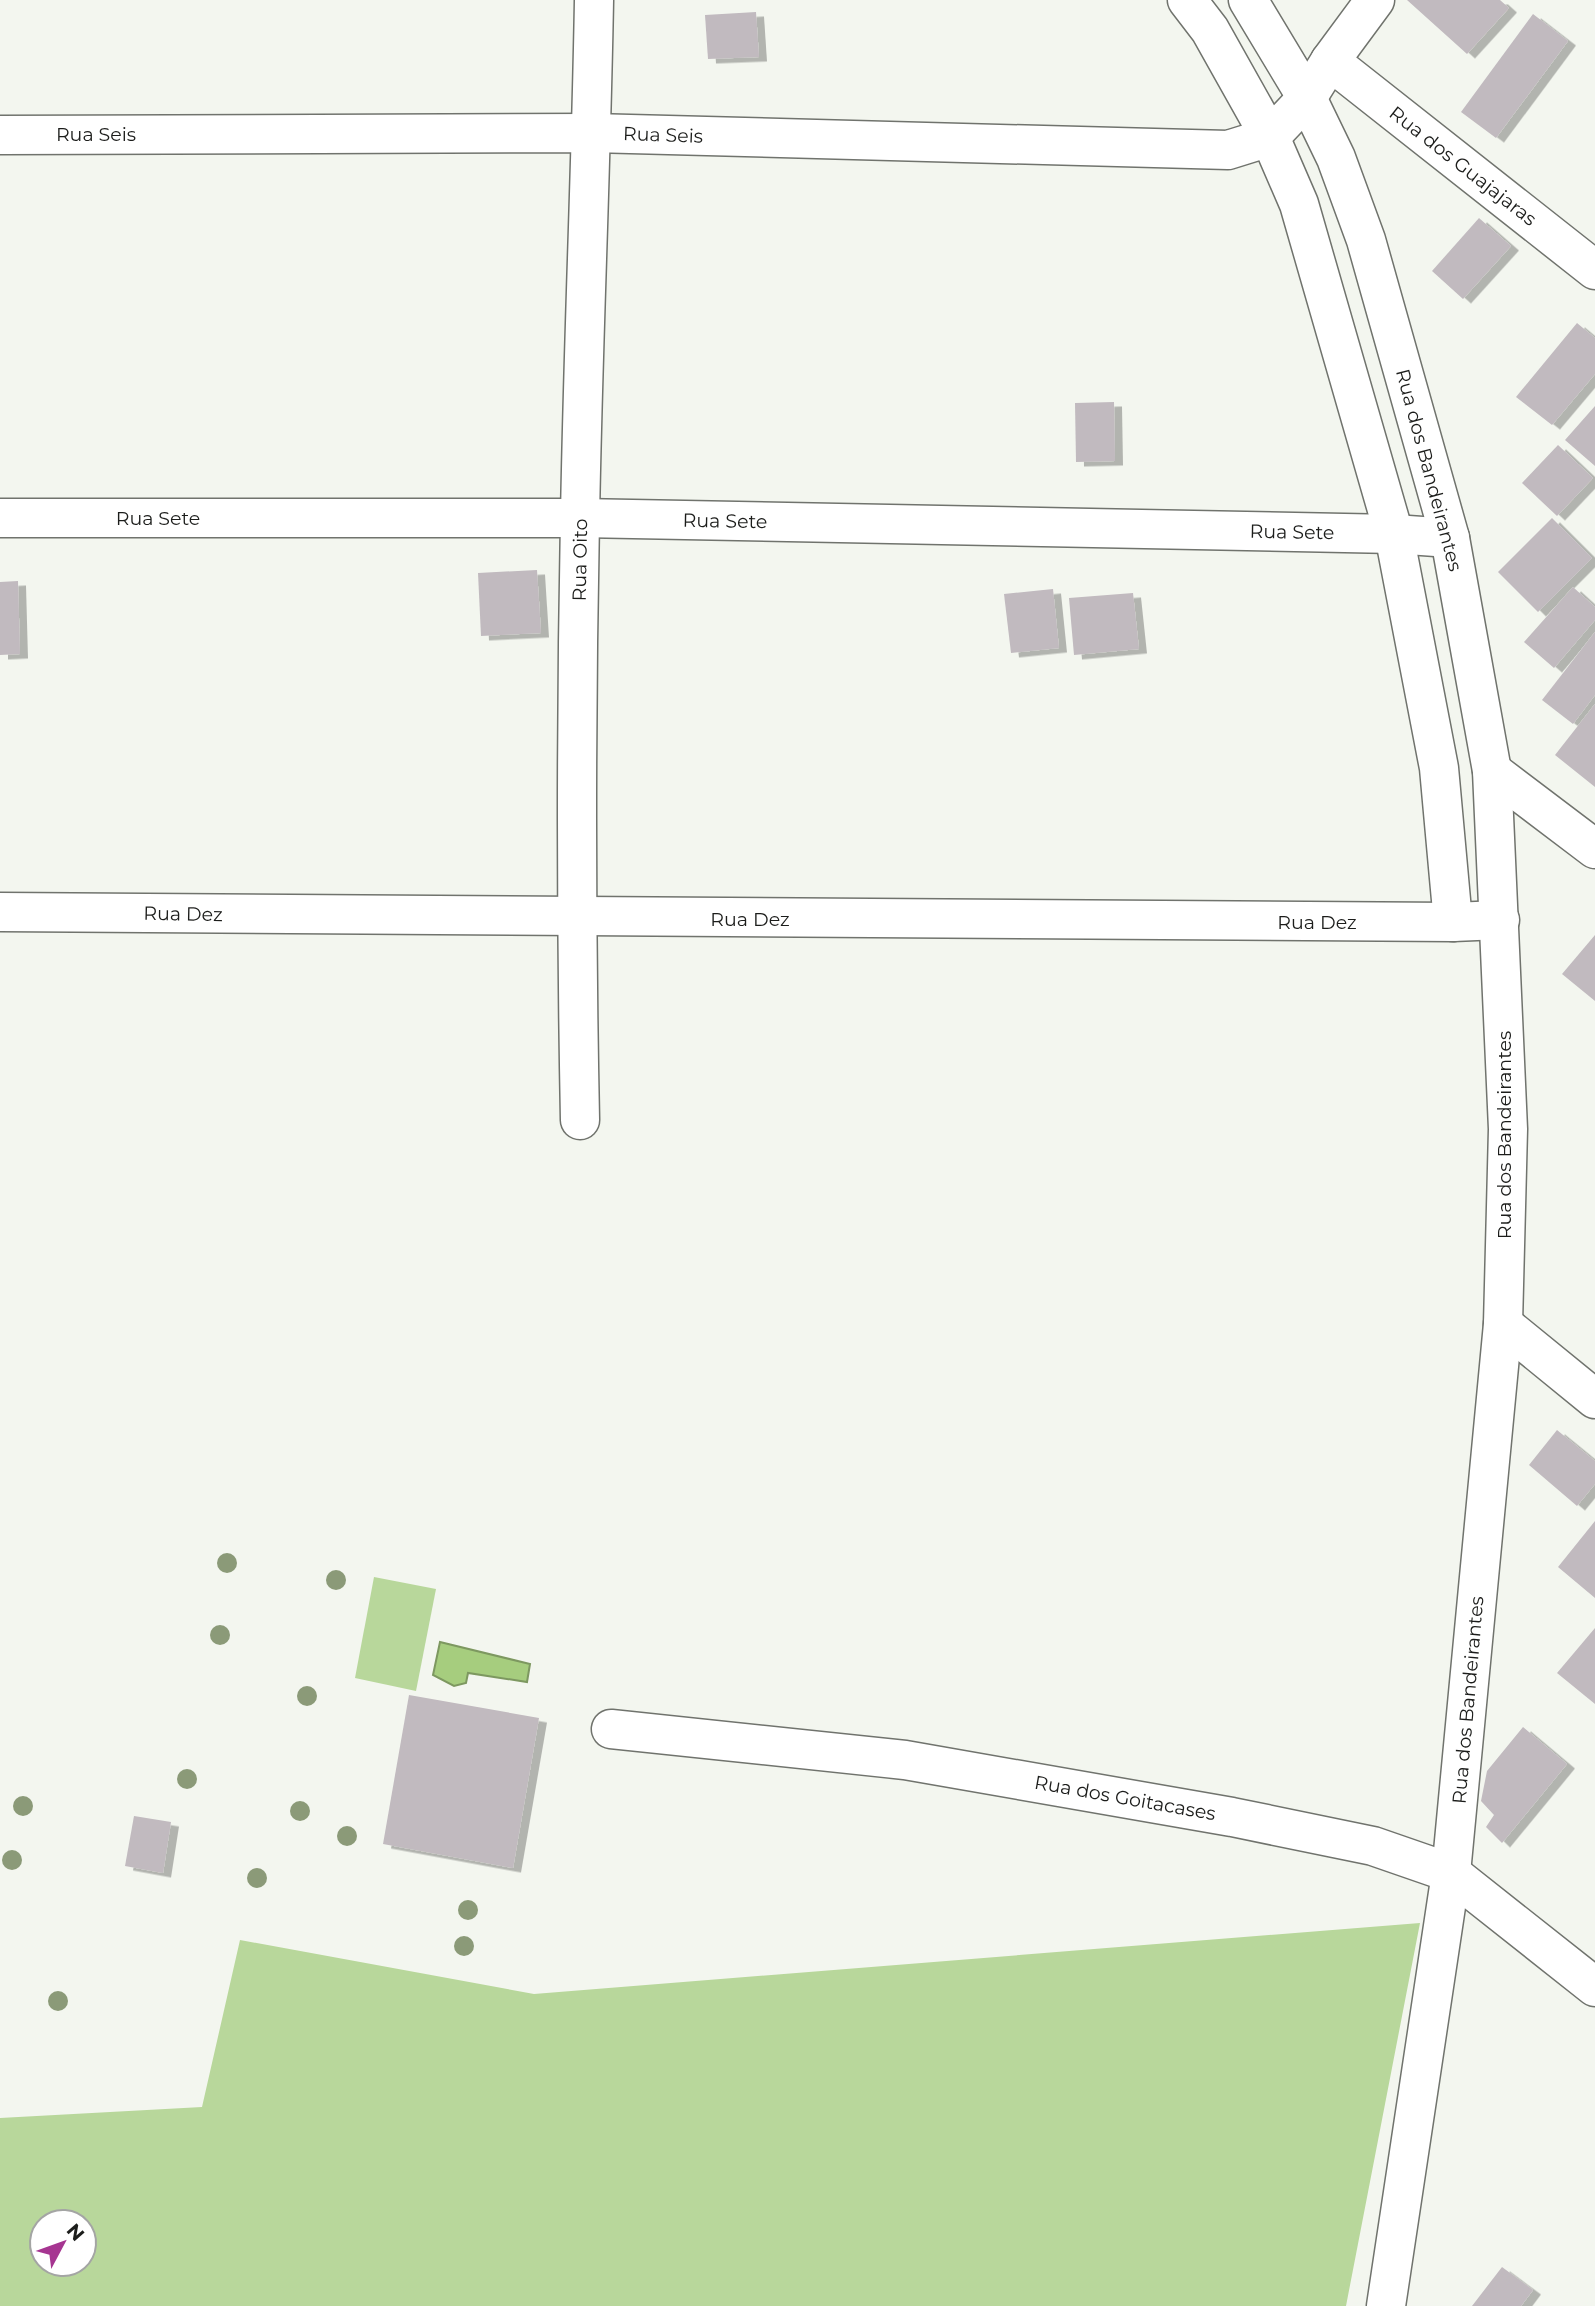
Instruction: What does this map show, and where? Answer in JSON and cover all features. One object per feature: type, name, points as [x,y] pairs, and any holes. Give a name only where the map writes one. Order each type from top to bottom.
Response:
[{"type":"street","name":"Rua Oito","points":[[580,1120],[576,918],[580,518],[594,0]]},
{"type":"street","points":[[1187,0],[1210,30],[1270,137],[1299,204],[1394,534],[1439,768],[1453,922]]},
{"type":"street","name":"Rua dos Bandeirantes","points":[[1248,0],[1307,99],[1336,158],[1366,240],[1450,538],[1492,771],[1507,1129],[1503,1324],[1451,1873],[1386,2306]]},
{"type":"street","name":"Rua Seis","points":[[0,135],[592,133],[1228,150],[1270,137],[1307,99],[1330,61],[1375,0]]},
{"type":"street","name":"Rua dos Guajajaras","points":[[1330,61],[1595,270]]},
{"type":"street","name":"Rua Sete","points":[[0,518],[580,518],[1394,534],[1450,538]]},
{"type":"street","points":[[1492,771],[1595,849]]},
{"type":"street","name":"Rua Dez","points":[[0,912],[576,918],[1453,922],[1500,920]]},
{"type":"street","points":[[1503,1324],[1595,1399]]},
{"type":"street","name":"Rua dos Goitacases","points":[[611,1729],[905,1760],[1233,1816],[1373,1846],[1451,1873],[1595,1987]]},
{"type":"shaded area","points":[[374,1577],[436,1589],[416,1691],[355,1678]]},
{"type":"shaded area","points":[[440,1642],[530,1664],[527,1682],[468,1673],[466,1683],[454,1686],[433,1675]]},
{"type":"shaded area","points":[[1420,1923],[1346,2306],[0,2306],[0,2118],[202,2107],[240,1940],[534,1994]]},
{"type":"building","points":[[1407,0],[1500,0],[1509,8],[1467,54]]},
{"type":"building","points":[[756,12],[759,57],[708,59],[705,15]]},
{"type":"building","points":[[1533,14],[1568,41],[1496,138],[1461,112]]},
{"type":"building","points":[[1479,218],[1511,246],[1463,299],[1432,271]]},
{"type":"building","points":[[1577,323],[1595,338],[1595,374],[1552,425],[1516,397]]},
{"type":"building","points":[[1114,402],[1115,461],[1076,462],[1075,403]]},
{"type":"building","points":[[1595,406],[1595,466],[1565,440]]},
{"type":"building","points":[[1558,445],[1593,478],[1557,516],[1522,483]]},
{"type":"building","points":[[1552,518],[1592,558],[1538,612],[1498,572]]},
{"type":"building","points":[[537,570],[541,633],[481,636],[478,573]]},
{"type":"building","points":[[18,581],[20,654],[0,655],[0,582]]},
{"type":"building","points":[[1573,587],[1595,607],[1595,620],[1554,668],[1524,642]]},
{"type":"building","points":[[1053,589],[1059,648],[1011,653],[1004,594]]},
{"type":"building","points":[[1133,593],[1139,649],[1074,655],[1069,598]]},
{"type":"building","points":[[1595,632],[1595,695],[1573,724],[1542,700]]},
{"type":"building","points":[[1595,704],[1595,787],[1555,755]]},
{"type":"building","points":[[1595,935],[1595,1001],[1562,974]]},
{"type":"building","points":[[1557,1430],[1595,1461],[1595,1484],[1577,1506],[1529,1465]]},
{"type":"building","points":[[1595,1521],[1595,1598],[1558,1567]]},
{"type":"building","points":[[1595,1628],[1595,1704],[1557,1673]]},
{"type":"building","points":[[409,1695],[539,1718],[513,1868],[383,1844]]},
{"type":"building","points":[[1523,1727],[1567,1764],[1502,1843],[1486,1827],[1494,1815],[1481,1801],[1487,1771]]},
{"type":"building","points":[[134,1816],[171,1822],[163,1873],[125,1866]]},
{"type":"building","points":[[1502,2267],[1533,2290],[1521,2306],[1472,2306]]}]
